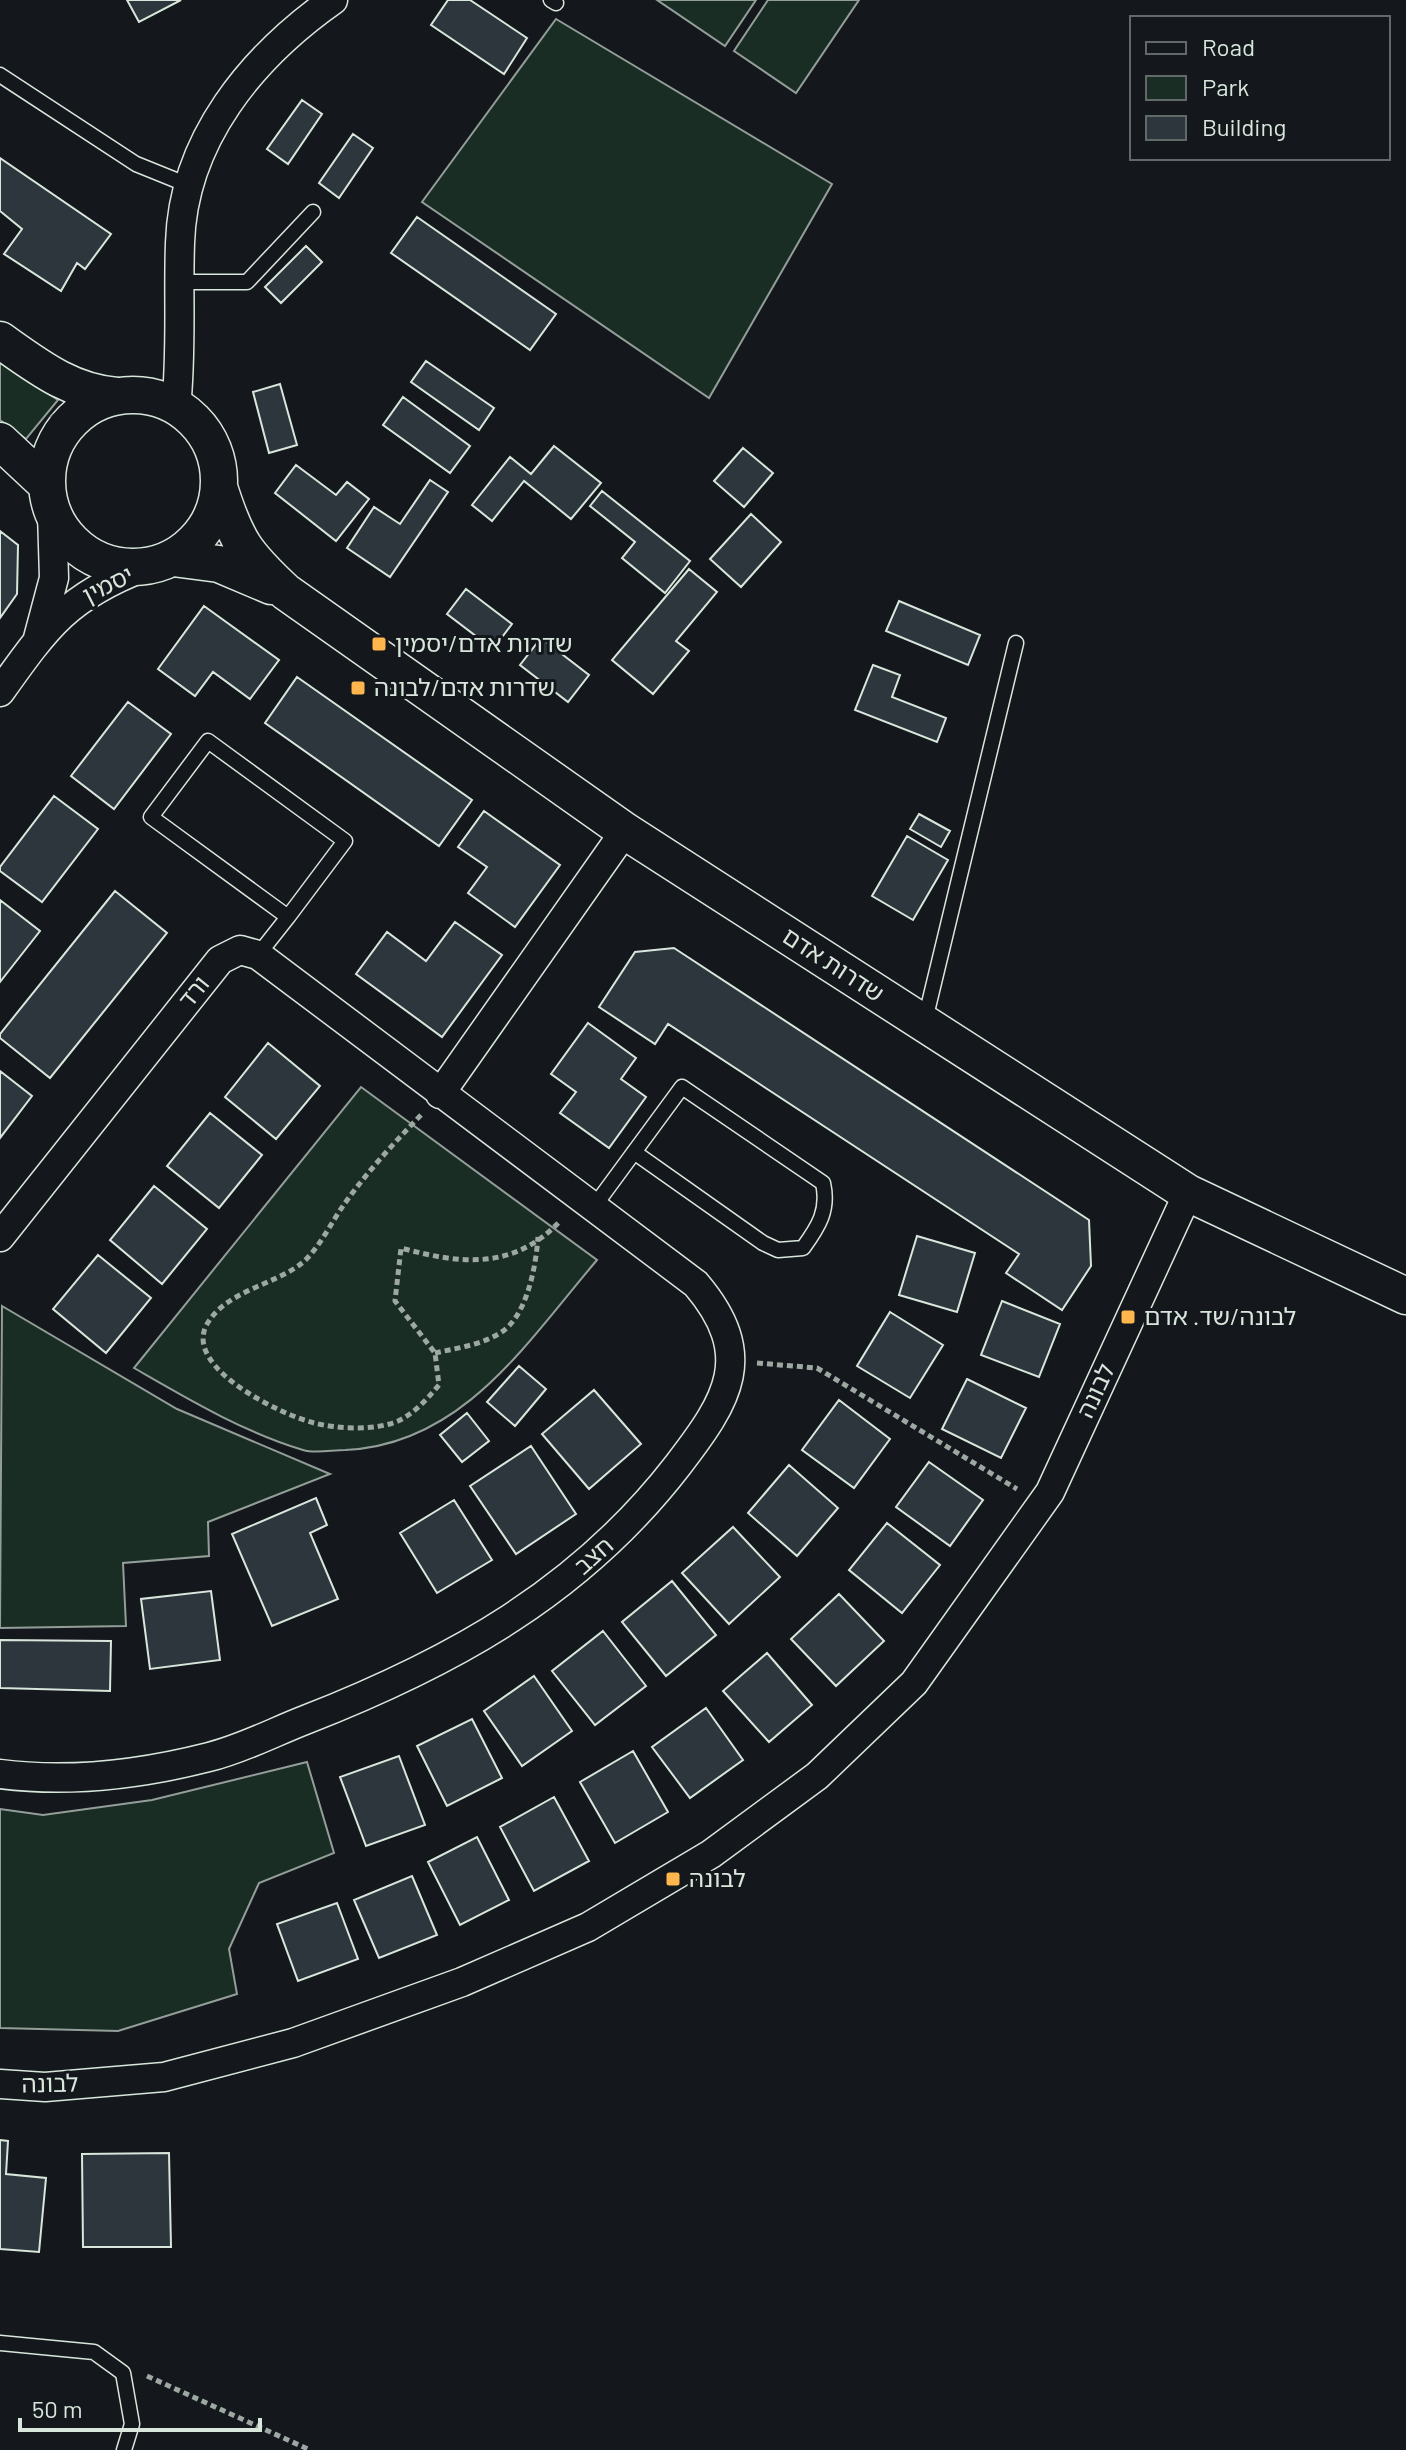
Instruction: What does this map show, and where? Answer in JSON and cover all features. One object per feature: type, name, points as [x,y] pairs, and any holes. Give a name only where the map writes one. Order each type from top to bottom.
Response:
[{"type":"street","points":[[176,407],[179,239],[188,185],[214,124],[241,82],[268,51],[333,0]]},
{"type":"street","name":"שדרות אדם","points":[[0,340],[66,385],[88,394],[147,396],[176,407],[203,430],[216,457],[219,487],[233,533],[249,557],[286,592],[625,831],[1188,1193],[1406,1296]]},
{"type":"street","points":[[49,498],[51,454],[66,426],[89,407],[117,396]]},
{"type":"street","name":"שדרות אדם","points":[[0,441],[49,498],[68,538],[87,554],[114,565],[159,562],[219,564],[286,592]]},
{"type":"street","name":"שדרות אדם","points":[[159,562],[196,541],[212,516],[219,487]]},
{"type":"street","name":"יסמין","points":[[38,639],[54,578],[49,498]]},
{"type":"street","name":"יסמין","points":[[0,692],[38,639],[79,597],[159,562]]},
{"type":"street","points":[[258,955],[440,1094],[625,831]]},
{"type":"street","name":"ורד","points":[[0,1237],[220,960],[240,950],[258,955]]},
{"type":"street","name":"חצב","points":[[0,1774],[34,1779],[116,1775],[212,1756],[358,1699],[477,1640],[566,1582],[641,1513],[705,1430],[726,1390],[732,1361],[726,1329],[716,1308],[696,1284],[440,1094]]},
{"type":"street","name":"לבונה","points":[[0,2084],[45,2087],[164,2077],[293,2043],[462,1982],[588,1927],[711,1854],[817,1776],[914,1683],[1042,1504],[1188,1193]]},
{"type":"lane","points":[[0,75],[136,164],[188,185]]},
{"type":"lane","points":[[180,282],[247,282],[313,212]]},
{"type":"lane","points":[[924,1023],[1016,643]]},
{"type":"lane","points":[[258,955],[288,917],[345,841],[208,741],[151,817],[288,917]]},
{"type":"lane","points":[[587,1203],[634,1152],[682,1087],[823,1183],[827,1200],[820,1225],[803,1248],[778,1250],[763,1243],[634,1152]]},
{"type":"lane","points":[[0,2343],[94,2352],[123,2373],[132,2424],[124,2450]]},
{"type":"path","points":[[440,1094],[372,1166],[304,1262],[220,1310],[206,1326],[203,1344],[217,1369],[239,1389],[311,1423],[346,1428],[397,1421],[423,1404],[439,1385],[435,1353],[395,1301],[401,1248],[440,1258],[478,1262],[522,1248],[587,1203]]},
{"type":"path","points":[[435,1353],[478,1343],[503,1332],[527,1298],[537,1260],[538,1237]]},
{"type":"path","points":[[732,1361],[817,1368],[1042,1504]]},
{"type":"path","points":[[94,2352],[310,2450]]},
{"type":"green space","points":[[657,0],[756,0],[725,46]]},
{"type":"green space","points":[[768,0],[859,0],[796,93],[734,51]]},
{"type":"green space","points":[[556,19],[832,184],[709,398],[422,202]]},
{"type":"green space","points":[[0,362],[58,400],[26,439],[0,420]]},
{"type":"green space","points":[[361,1087],[597,1260],[518,1355],[458,1409],[424,1430],[387,1444],[308,1451],[237,1424],[134,1368]]},
{"type":"green space","points":[[2,1306],[177,1409],[330,1474],[208,1522],[209,1556],[123,1563],[126,1626],[0,1628]]},
{"type":"green space","points":[[307,1762],[334,1853],[259,1883],[229,1949],[237,1994],[118,2031],[0,2028],[0,1809],[43,1815],[152,1800]]},
{"type":"building","points":[[127,0],[181,0],[139,22]]},
{"type":"building","points":[[448,0],[470,0],[527,38],[504,74],[431,25]]},
{"type":"building","points":[[302,100],[322,114],[288,164],[267,149]]},
{"type":"building","points":[[353,134],[373,148],[339,198],[319,183]]},
{"type":"building","points":[[0,158],[111,234],[85,269],[77,263],[61,291],[4,254],[22,229],[0,211]]},
{"type":"building","points":[[417,217],[556,314],[530,350],[391,253]]},
{"type":"building","points":[[306,246],[322,262],[281,303],[265,287]]},
{"type":"building","points":[[426,361],[494,408],[479,430],[411,382]]},
{"type":"building","points":[[280,384],[297,445],[269,453],[253,392]]},
{"type":"building","points":[[403,397],[470,446],[450,473],[383,425]]},
{"type":"building","points":[[554,446],[601,483],[571,519],[524,481],[492,521],[472,505],[510,457],[531,474]]},
{"type":"building","points":[[743,448],[773,473],[744,507],[714,481]]},
{"type":"building","points":[[296,465],[336,495],[347,482],[369,499],[336,541],[275,493]]},
{"type":"building","points":[[430,480],[448,492],[390,577],[347,548],[374,507],[400,524]]},
{"type":"building","points":[[602,491],[690,561],[665,593],[622,558],[635,542],[590,506]]},
{"type":"building","points":[[751,514],[781,542],[741,587],[710,559]]},
{"type":"building","points":[[0,531],[18,545],[17,594],[0,618]]},
{"type":"building","points":[[689,569],[717,592],[676,641],[689,651],[653,694],[612,660]]},
{"type":"building","points":[[466,589],[512,624],[493,649],[447,614]]},
{"type":"building","points":[[899,601],[980,635],[968,665],[886,631]]},
{"type":"building","points":[[204,606],[279,660],[250,699],[213,672],[195,696],[158,669]]},
{"type":"building","points":[[541,638],[589,675],[568,702],[520,665]]},
{"type":"building","points":[[873,665],[900,675],[892,697],[946,718],[937,742],[855,710]]},
{"type":"building","points":[[297,677],[472,800],[439,846],[265,723]]},
{"type":"building","points":[[128,702],[171,734],[114,809],[71,776]]},
{"type":"building","points":[[54,796],[98,829],[42,902],[0,871],[0,867]]},
{"type":"building","points":[[484,811],[560,865],[515,927],[468,893],[487,867],[458,847]]},
{"type":"building","points":[[919,814],[950,831],[941,847],[910,829]]},
{"type":"building","points":[[907,836],[948,860],[913,920],[872,896]]},
{"type":"building","points":[[115,891],[167,933],[50,1078],[0,1038],[0,1034]]},
{"type":"building","points":[[0,900],[40,931],[0,982]]},
{"type":"building","points":[[455,922],[502,955],[442,1037],[356,974],[387,932],[426,961]]},
{"type":"building","points":[[674,948],[1089,1220],[1091,1266],[1062,1310],[1006,1273],[1019,1254],[668,1024],[655,1044],[599,1007],[635,952]]},
{"type":"building","points":[[588,1023],[636,1058],[621,1079],[646,1097],[609,1148],[560,1113],[576,1092],[551,1074]]},
{"type":"building","points":[[268,1043],[320,1086],[276,1139],[225,1097]]},
{"type":"building","points":[[0,1071],[32,1096],[0,1138]]},
{"type":"building","points":[[210,1113],[262,1155],[219,1208],[167,1166]]},
{"type":"building","points":[[154,1186],[207,1229],[162,1284],[110,1240]]},
{"type":"building","points":[[917,1236],[975,1253],[957,1312],[899,1295]]},
{"type":"building","points":[[98,1255],[151,1298],[106,1353],[53,1309]]},
{"type":"building","points":[[1002,1301],[1060,1324],[1039,1377],[981,1355]]},
{"type":"building","points":[[890,1312],[943,1345],[910,1398],[857,1366]]},
{"type":"building","points":[[519,1366],[546,1389],[515,1426],[487,1402]]},
{"type":"building","points":[[967,1379],[1026,1408],[1001,1458],[942,1429]]},
{"type":"building","points":[[594,1390],[641,1444],[589,1489],[542,1434]]},
{"type":"building","points":[[839,1400],[890,1439],[854,1488],[802,1450]]},
{"type":"building","points":[[467,1413],[489,1441],[462,1462],[440,1435]]},
{"type":"building","points":[[531,1446],[576,1514],[516,1554],[470,1486]]},
{"type":"building","points":[[929,1462],[983,1500],[950,1546],[896,1507]]},
{"type":"building","points":[[789,1465],[838,1508],[797,1556],[748,1513]]},
{"type":"building","points":[[316,1498],[327,1525],[310,1533],[338,1599],[272,1626],[232,1534]]},
{"type":"building","points":[[454,1500],[492,1560],[437,1593],[400,1533]]},
{"type":"building","points":[[887,1523],[940,1565],[902,1613],[849,1570]]},
{"type":"building","points":[[733,1527],[780,1577],[729,1624],[682,1573]]},
{"type":"building","points":[[672,1581],[716,1635],[666,1676],[622,1622]]},
{"type":"building","points":[[211,1591],[220,1660],[150,1669],[141,1599]]},
{"type":"building","points":[[839,1594],[884,1641],[836,1686],[791,1639]]},
{"type":"building","points":[[603,1631],[646,1686],[595,1725],[552,1671]]},
{"type":"building","points":[[0,1640],[111,1641],[110,1691],[0,1688]]},
{"type":"building","points":[[767,1653],[812,1705],[769,1742],[723,1691]]},
{"type":"building","points":[[534,1676],[572,1731],[522,1766],[484,1711]]},
{"type":"building","points":[[706,1708],[743,1760],[690,1798],[652,1747]]},
{"type":"building","points":[[472,1719],[502,1778],[447,1806],[417,1746]]},
{"type":"building","points":[[633,1751],[668,1812],[615,1843],[580,1782]]},
{"type":"building","points":[[399,1756],[425,1825],[366,1846],[340,1777]]},
{"type":"building","points":[[554,1797],[589,1861],[534,1891],[500,1827]]},
{"type":"building","points":[[477,1837],[509,1900],[460,1925],[428,1862]]},
{"type":"building","points":[[412,1876],[437,1935],[379,1958],[354,1900]]},
{"type":"building","points":[[337,1903],[358,1959],[298,1981],[277,1924]]},
{"type":"building","points":[[0,2140],[8,2141],[6,2174],[46,2178],[39,2252],[0,2249]]},
{"type":"building","points":[[169,2153],[171,2247],[83,2247],[82,2154]]},
{"type":"place","name":"שדרות אדם/יסמין","points":[[379,644]]},
{"type":"place","name":"שדרות אדם/לבונה","points":[[358,688]]},
{"type":"place","name":"לבונה/שד. אדם","points":[[1128,1317]]},
{"type":"place","name":"לבונה","points":[[673,1879]]}]
